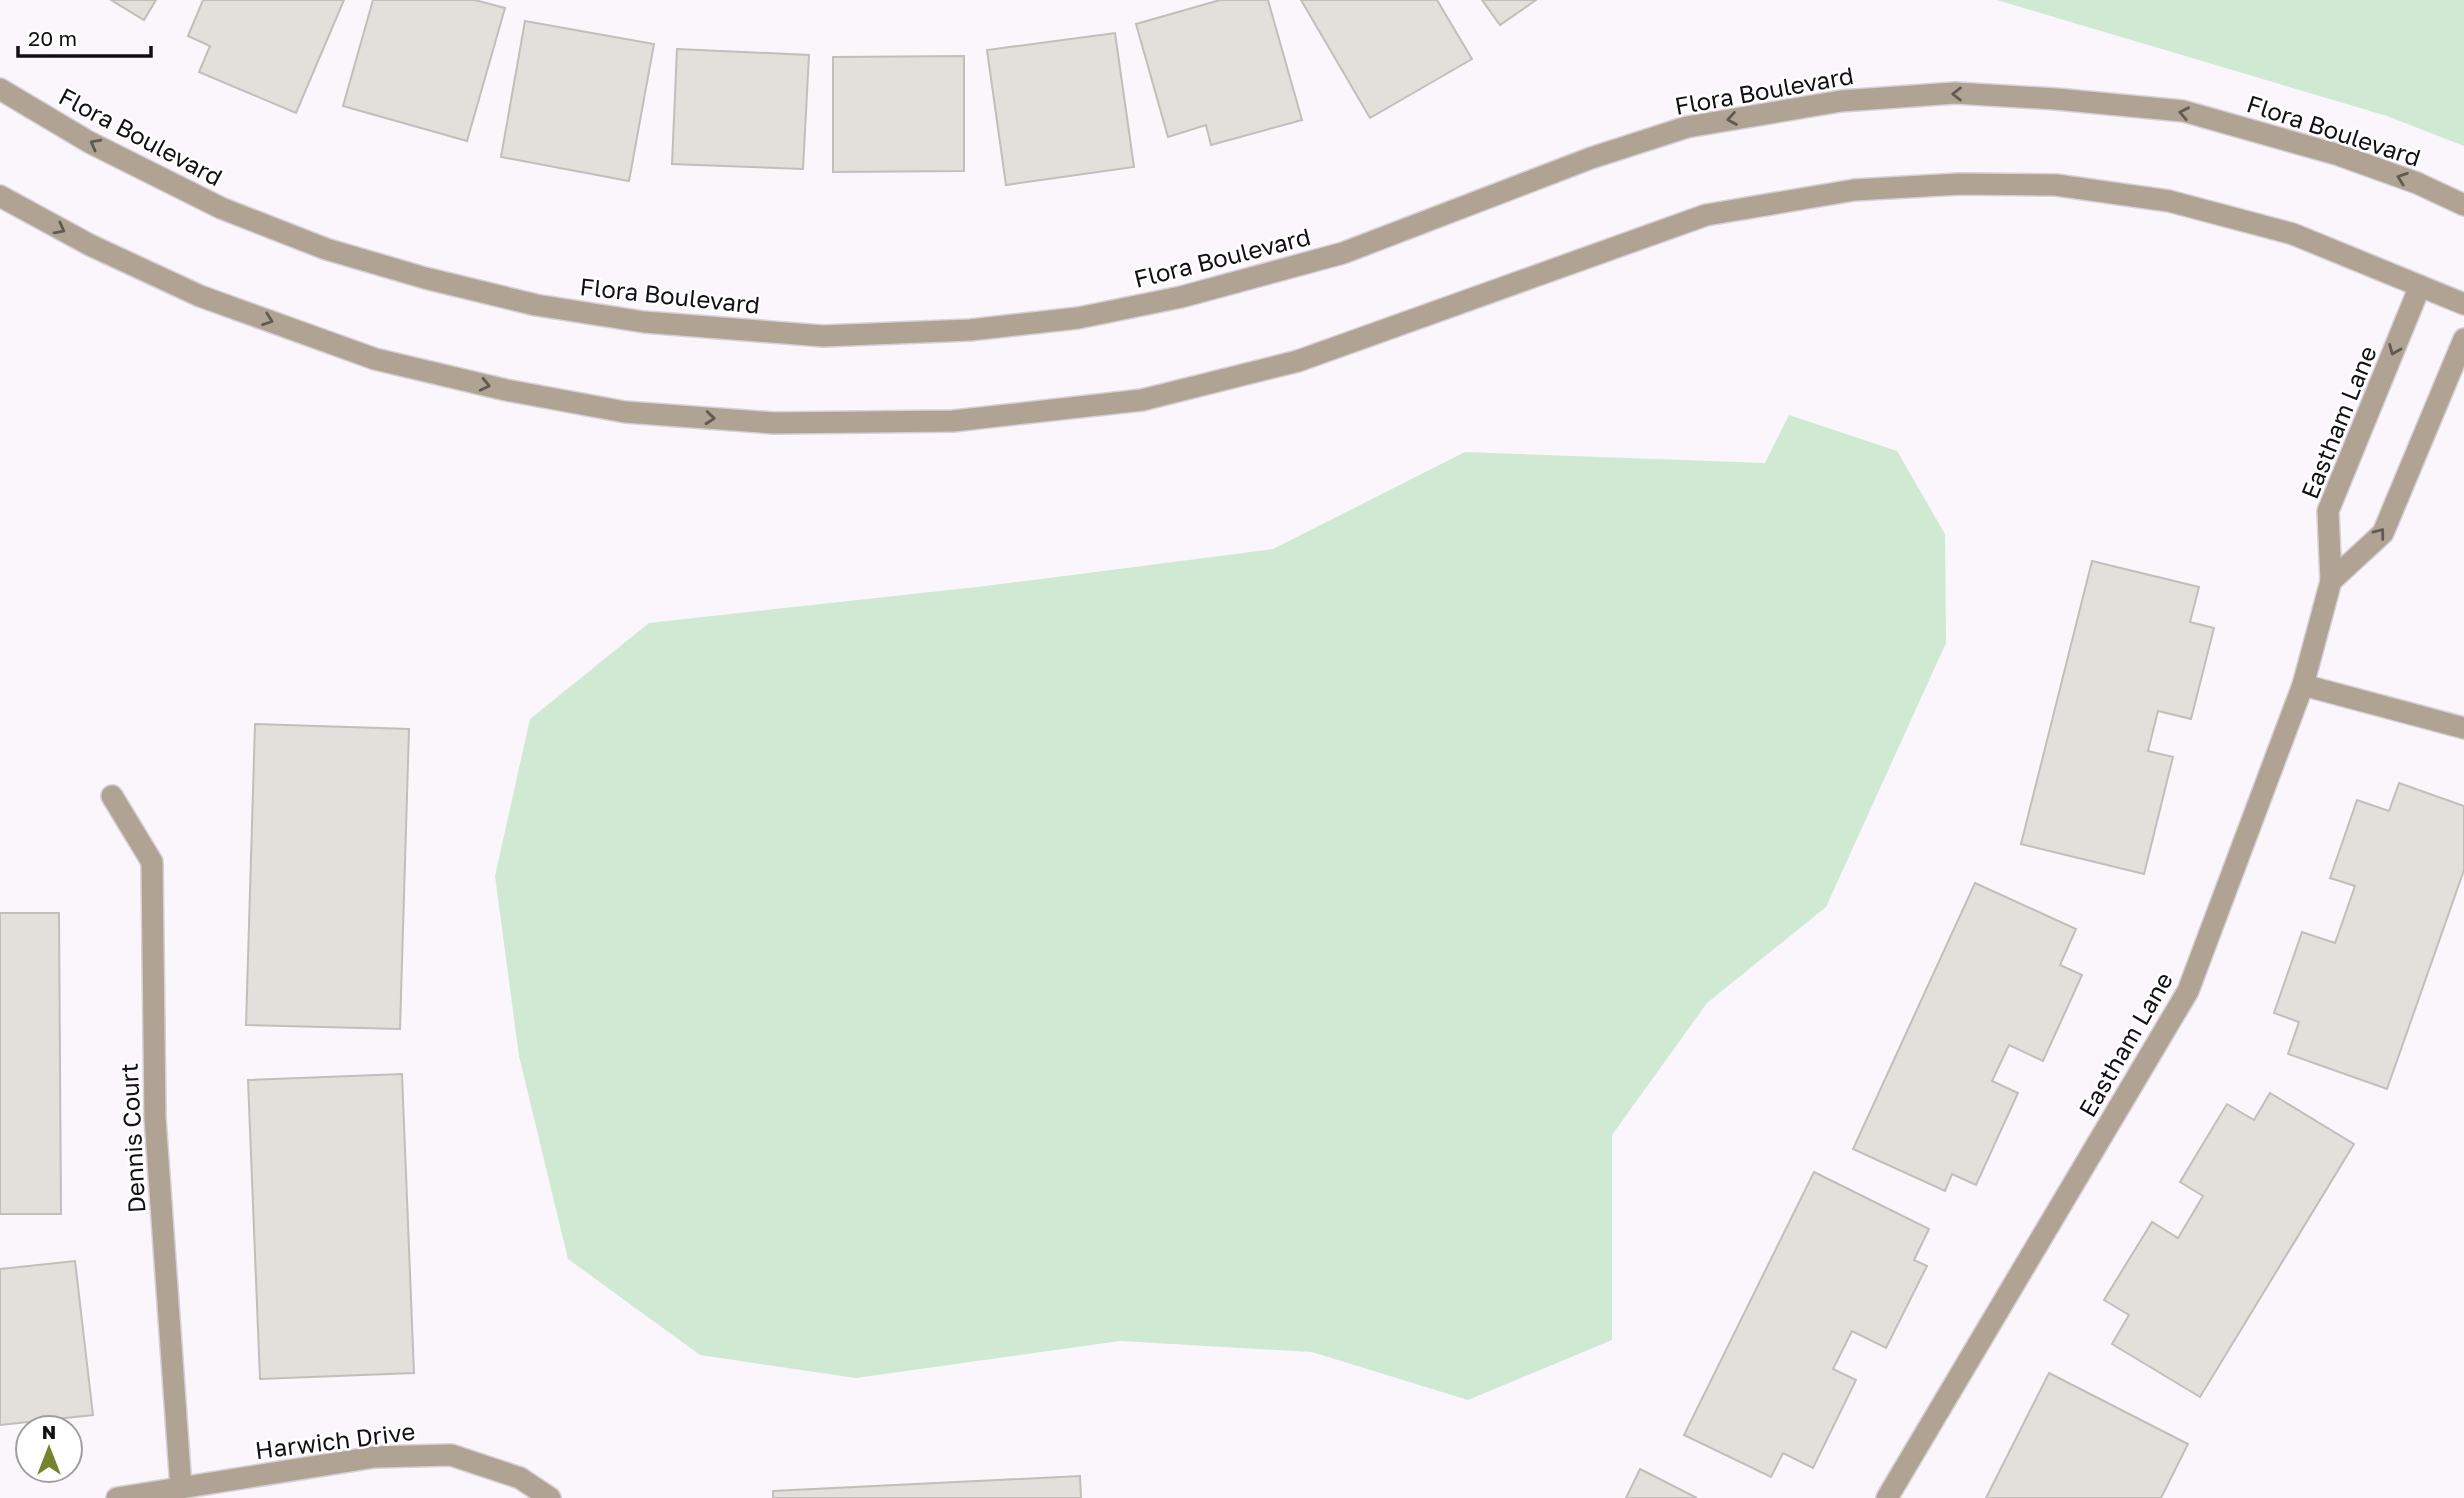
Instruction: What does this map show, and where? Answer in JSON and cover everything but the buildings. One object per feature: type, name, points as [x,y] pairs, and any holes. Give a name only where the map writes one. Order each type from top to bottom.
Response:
[{"type":"street","name":"Flora Boulevard","points":[[0,89],[89,142],[221,208],[326,249],[425,278],[536,305],[644,322],[823,336],[997,327],[1078,318],[1181,297],[1343,253],[1591,158],[1687,127],[1840,101],[1955,93],[2183,111],[2339,155],[2417,183],[2464,205]]},
{"type":"street","points":[[0,196],[90,245],[200,296],[375,359],[506,390],[625,412],[774,424],[953,421],[1142,400],[1298,361],[1706,215],[1854,190],[1959,184],[2056,185],[2169,201],[2293,234],[2464,304]]},
{"type":"street","name":"Eastham Lane","points":[[1887,1498],[2188,991],[2303,685],[2331,580],[2328,511],[2420,286]]},
{"type":"street","points":[[2331,580],[2383,533],[2464,339]]},
{"type":"street","points":[[2303,685],[2464,728]]},
{"type":"street","name":"Dennis Court","points":[[112,796],[152,862],[155,1118],[181,1488]]},
{"type":"street","name":"Harwich Drive","points":[[117,1498],[375,1457],[451,1455],[520,1478],[550,1498]]},
{"type":"green space","points":[[1997,0],[2464,0],[2464,146],[2387,116]]},
{"type":"green space","points":[[1789,415],[1897,451],[1945,534],[1946,643],[1826,907],[1707,1003],[1612,1135],[1612,1340],[1468,1400],[1312,1352],[1120,1341],[856,1378],[700,1355],[568,1259],[519,1056],[495,876],[530,719],[649,623],[986,586],[1273,549],[1465,452],[1765,463]]}]
